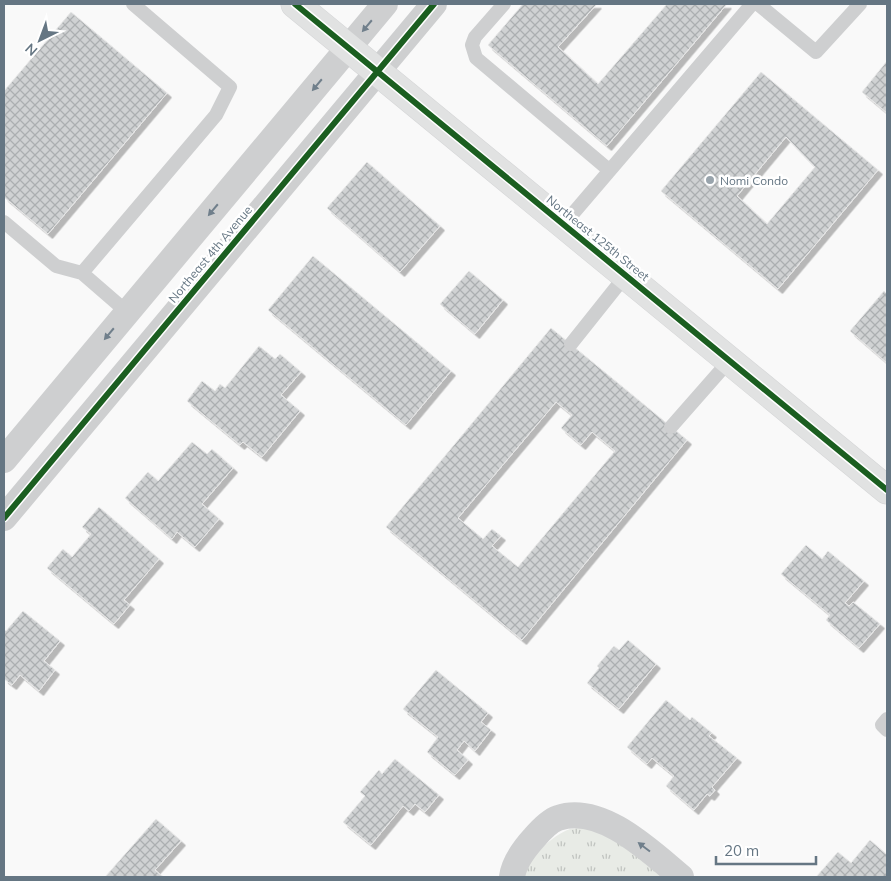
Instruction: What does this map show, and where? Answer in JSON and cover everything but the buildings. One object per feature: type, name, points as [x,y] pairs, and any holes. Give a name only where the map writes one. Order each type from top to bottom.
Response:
[{"type":"main road","name":"Northeast 125th Street","points":[[295,4],[887,490]]},
{"type":"street","points":[[4,460],[385,4]]},
{"type":"street","name":"Northeast 4th Avenue","points":[[4,518],[434,4]]},
{"type":"street","points":[[27,432],[55,456]]},
{"type":"street","points":[[512,877],[512,871],[523,851],[539,832],[557,818],[578,815],[599,820],[621,831],[644,846],[681,877]]},
{"type":"lane","points":[[82,273],[216,115],[230,87],[134,4]]},
{"type":"lane","points":[[504,4],[475,37],[472,45],[476,58],[609,170]]},
{"type":"lane","points":[[564,224],[752,4]]},
{"type":"lane","points":[[758,4],[816,52],[860,4]]},
{"type":"lane","points":[[4,222],[56,266],[82,273],[127,312]]},
{"type":"lane","points":[[571,344],[626,275]]},
{"type":"lane","points":[[671,427],[729,361]]},
{"type":"lane","points":[[887,719],[882,725],[887,730]]},
{"type":"green space","points":[[582,827],[610,835],[666,877],[524,877],[530,862],[542,848],[563,832]]},
{"type":"cycle path","points":[[295,4],[887,490]]},
{"type":"cycle path","points":[[4,518],[434,4]]},
{"type":"place","name":"Nomi Condo","points":[[710,180]]}]
